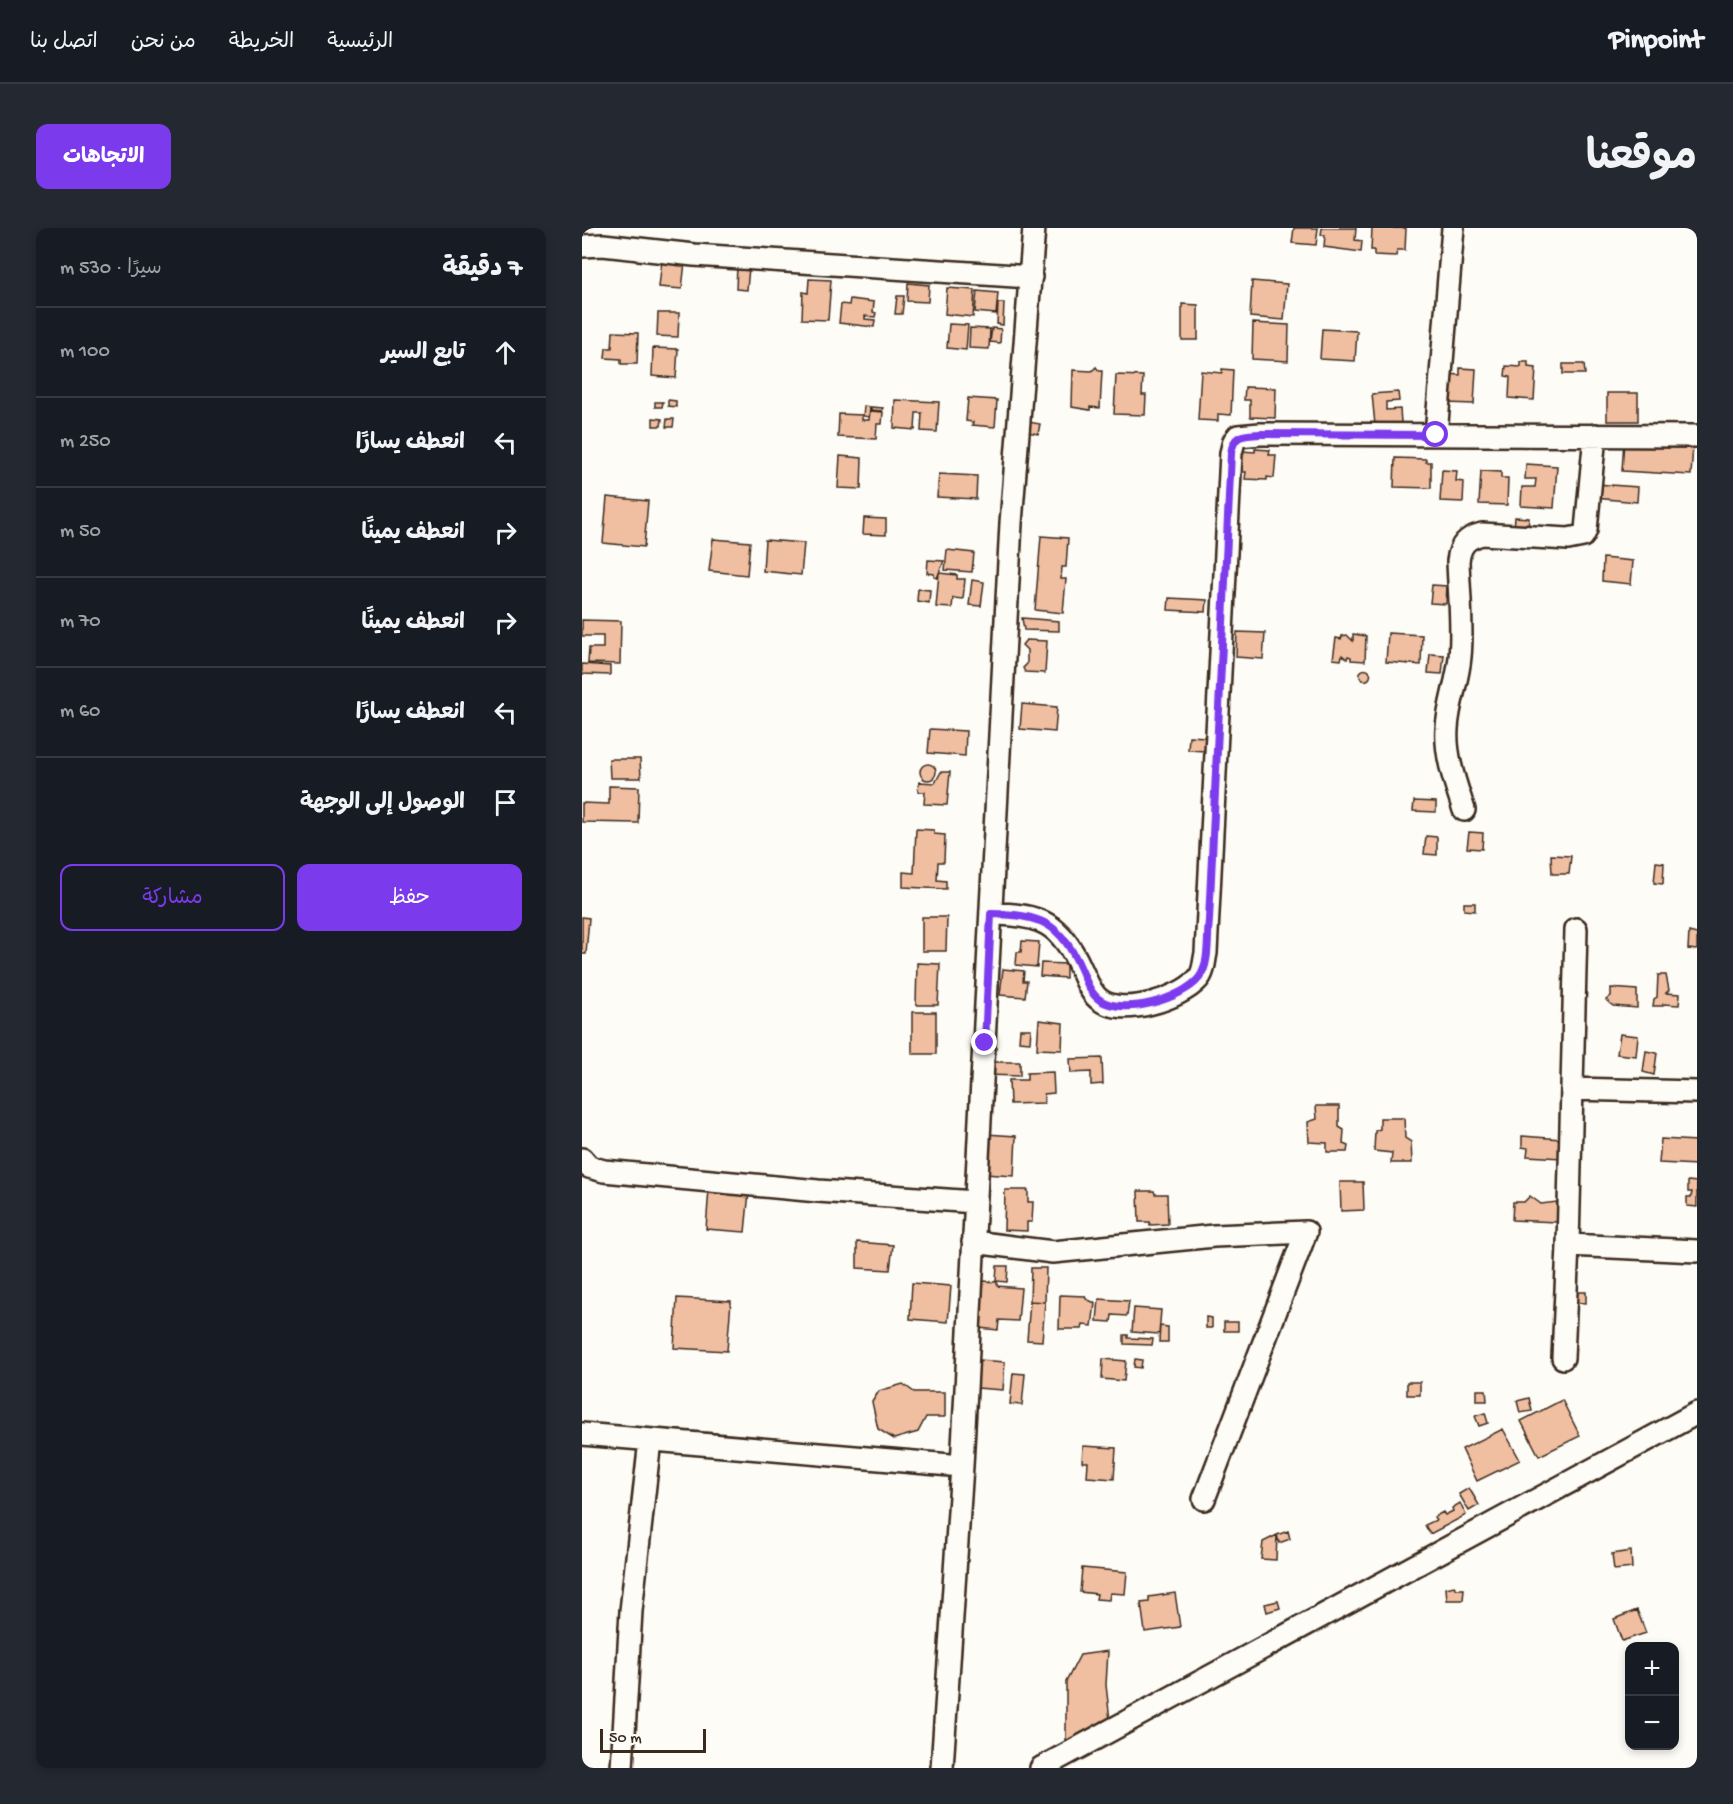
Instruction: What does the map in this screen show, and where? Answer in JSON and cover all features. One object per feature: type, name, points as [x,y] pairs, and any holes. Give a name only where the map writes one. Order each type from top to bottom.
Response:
[{"type":"street","points":[[942,1768],[962,1466],[1011,524],[1034,228]]},
{"type":"street","points":[[1436,435],[1453,228]]},
{"type":"street","points":[[582,246],[603,245],[694,255],[1031,277]]},
{"type":"street","points":[[991,914],[1041,920],[1061,934],[1071,948],[1093,993],[1101,1001],[1121,1006],[1149,1005],[1185,989],[1199,978],[1206,953],[1209,920],[1231,453],[1234,441],[1241,435],[1697,436]]},
{"type":"street","points":[[1464,810],[1447,744],[1447,729],[1460,660],[1458,561],[1460,550],[1468,539],[1482,534],[1573,539],[1583,536],[1586,530],[1595,435]]},
{"type":"street","points":[[1563,1358],[1576,929]]},
{"type":"street","points":[[1572,1089],[1697,1092]]},
{"type":"street","points":[[582,1159],[589,1167],[604,1171],[806,1190],[975,1202]]},
{"type":"street","points":[[973,1242],[1053,1252],[1214,1236],[1306,1232],[1204,1499]]},
{"type":"street","points":[[1568,1245],[1697,1251]]},
{"type":"street","points":[[1041,1768],[1697,1413]]},
{"type":"street","points":[[582,1434],[962,1466]]},
{"type":"street","points":[[622,1768],[631,1611],[650,1440]]},
{"type":"building","points":[[1294,228],[1318,228],[1316,245],[1292,243]]},
{"type":"building","points":[[1322,228],[1356,228],[1355,240],[1362,241],[1361,252],[1324,247],[1325,235],[1321,235]]},
{"type":"building","points":[[1372,228],[1406,228],[1405,250],[1397,250],[1396,256],[1374,255],[1374,250],[1371,250]]},
{"type":"building","points":[[662,260],[685,262],[682,289],[659,287]]},
{"type":"building","points":[[737,266],[749,267],[747,290],[736,289]]},
{"type":"building","points":[[809,279],[831,280],[828,320],[802,319],[803,292],[808,293]]},
{"type":"building","points":[[1252,281],[1287,284],[1284,320],[1250,317]]},
{"type":"building","points":[[908,283],[929,285],[928,302],[907,301]]},
{"type":"building","points":[[947,288],[975,290],[973,317],[945,314]]},
{"type":"building","points":[[977,291],[998,293],[996,314],[975,312]]},
{"type":"building","points":[[897,296],[904,296],[902,314],[895,314]]},
{"type":"building","points":[[850,299],[874,302],[875,317],[865,316],[865,319],[875,320],[874,327],[839,323],[841,304],[849,305]]},
{"type":"building","points":[[998,303],[1004,303],[1003,325],[997,324]]},
{"type":"building","points":[[1182,304],[1198,305],[1198,340],[1182,340]]},
{"type":"building","points":[[658,313],[679,313],[678,337],[657,336]]},
{"type":"building","points":[[1253,323],[1289,325],[1288,361],[1252,359]]},
{"type":"building","points":[[949,324],[968,325],[966,350],[947,348]]},
{"type":"building","points":[[970,328],[990,329],[989,349],[969,348]]},
{"type":"building","points":[[992,328],[1001,329],[1000,343],[990,342]]},
{"type":"building","points":[[1322,329],[1357,331],[1355,361],[1320,359]]},
{"type":"building","points":[[613,332],[638,333],[637,364],[621,364],[621,359],[605,358],[606,348],[612,348]]},
{"type":"building","points":[[653,348],[678,349],[676,378],[652,376]]},
{"type":"building","points":[[1521,362],[1528,362],[1528,367],[1536,368],[1534,400],[1509,398],[1510,377],[1505,376],[1506,366],[1521,367]]},
{"type":"building","points":[[1563,364],[1584,364],[1585,374],[1563,374]]},
{"type":"building","points":[[1096,367],[1102,371],[1100,408],[1090,407],[1090,410],[1072,407],[1073,370],[1092,371]]},
{"type":"building","points":[[1460,368],[1476,369],[1474,404],[1446,403],[1448,374],[1460,375]]},
{"type":"building","points":[[1222,369],[1233,370],[1231,415],[1218,414],[1218,421],[1198,420],[1201,371],[1222,373]]},
{"type":"building","points":[[1116,375],[1143,376],[1142,395],[1146,395],[1145,415],[1114,414]]},
{"type":"building","points":[[1245,387],[1276,388],[1275,418],[1250,417],[1250,400],[1244,400]]},
{"type":"building","points":[[1398,392],[1399,401],[1386,402],[1386,410],[1400,409],[1401,423],[1375,425],[1372,394]]},
{"type":"building","points":[[1607,393],[1638,393],[1638,421],[1607,421]]},
{"type":"building","points":[[968,398],[997,400],[995,427],[972,425],[973,422],[966,421]]},
{"type":"building","points":[[668,400],[676,401],[676,407],[668,406]]},
{"type":"building","points":[[895,400],[939,402],[937,432],[921,431],[922,413],[916,413],[915,430],[894,428]]},
{"type":"building","points":[[655,402],[663,402],[662,407],[655,407]]},
{"type":"building","points":[[864,406],[870,407],[869,417],[863,416]]},
{"type":"building","points":[[871,407],[883,408],[882,411],[871,410]]},
{"type":"building","points":[[870,411],[883,412],[882,424],[877,424],[876,439],[838,437],[839,414],[862,415],[862,420],[869,420]]},
{"type":"building","points":[[653,418],[662,419],[661,426],[653,426]]},
{"type":"building","points":[[667,419],[674,419],[673,427],[666,427]]},
{"type":"building","points":[[1023,421],[1040,424],[1038,434],[1021,431]]},
{"type":"building","points":[[1624,440],[1693,445],[1691,475],[1622,471]]},
{"type":"building","points":[[1255,449],[1270,450],[1269,455],[1276,455],[1274,478],[1245,479],[1246,472],[1242,472],[1242,464],[1237,464],[1238,458],[1242,458],[1242,451],[1255,452]]},
{"type":"building","points":[[840,456],[862,458],[861,489],[838,488]]},
{"type":"building","points":[[1395,458],[1426,459],[1426,462],[1431,462],[1431,488],[1394,487]]},
{"type":"building","points":[[1526,464],[1557,466],[1554,508],[1521,506],[1522,487],[1535,487],[1536,479],[1525,479]]},
{"type":"building","points":[[1442,470],[1457,471],[1456,481],[1464,482],[1463,502],[1440,501]]},
{"type":"building","points":[[1481,471],[1501,472],[1501,478],[1508,478],[1507,505],[1479,504]]},
{"type":"building","points":[[939,474],[977,476],[976,499],[937,497]]},
{"type":"building","points":[[1596,484],[1638,487],[1637,502],[1595,498]]},
{"type":"building","points":[[607,497],[648,501],[644,547],[603,543]]},
{"type":"building","points":[[1515,517],[1529,518],[1528,530],[1514,529]]},
{"type":"building","points":[[864,518],[886,519],[886,535],[863,534]]},
{"type":"building","points":[[1041,536],[1068,538],[1066,567],[1062,567],[1061,579],[1066,579],[1063,613],[1035,610]]},
{"type":"building","points":[[713,539],[750,542],[747,575],[709,571]]},
{"type":"building","points":[[765,540],[804,543],[801,575],[763,571]]},
{"type":"building","points":[[947,550],[974,553],[972,572],[945,570]]},
{"type":"building","points":[[1603,558],[1633,561],[1631,584],[1602,581]]},
{"type":"building","points":[[928,560],[944,561],[937,578],[934,574],[927,573]]},
{"type":"building","points":[[939,573],[957,575],[957,579],[965,579],[963,599],[953,598],[952,608],[936,607]]},
{"type":"building","points":[[972,580],[984,582],[981,606],[969,605]]},
{"type":"building","points":[[1432,585],[1447,586],[1446,604],[1430,603]]},
{"type":"building","points":[[918,589],[930,590],[929,603],[917,601]]},
{"type":"building","points":[[1169,598],[1207,600],[1206,612],[1168,610]]},
{"type":"building","points":[[1022,618],[1059,621],[1059,631],[1024,630]]},
{"type":"building","points":[[582,620],[621,621],[620,664],[588,663],[589,648],[603,648],[603,636],[582,636]]},
{"type":"building","points":[[1237,632],[1265,633],[1263,659],[1236,657]]},
{"type":"building","points":[[1388,633],[1422,635],[1421,665],[1386,662]]},
{"type":"building","points":[[1353,634],[1366,636],[1365,661],[1351,660],[1348,656],[1347,659],[1342,655],[1341,660],[1333,659],[1336,638],[1341,639],[1342,636],[1347,635],[1353,641]]},
{"type":"building","points":[[1026,640],[1047,641],[1045,673],[1025,672],[1023,668],[1027,664],[1027,650],[1022,645]]},
{"type":"building","points":[[1430,654],[1444,655],[1442,674],[1428,673]]},
{"type":"building","points":[[582,664],[610,666],[610,675],[582,674]]},
{"type":"building","points":[[1365,669],[1371,675],[1365,681],[1359,675]]},
{"type":"building","points":[[1022,704],[1057,707],[1055,732],[1020,729]]},
{"type":"building","points":[[930,729],[966,731],[965,756],[928,753]]},
{"type":"building","points":[[1189,736],[1206,737],[1206,751],[1188,750]]},
{"type":"building","points":[[609,759],[640,759],[641,778],[610,778]]},
{"type":"building","points":[[928,764],[936,772],[928,780],[920,772]]},
{"type":"building","points":[[941,772],[950,772],[947,805],[924,804],[925,792],[918,792],[919,782],[935,783]]},
{"type":"building","points":[[609,786],[639,787],[638,823],[582,822],[582,803],[609,804]]},
{"type":"building","points":[[1414,801],[1436,802],[1436,812],[1413,811]]},
{"type":"building","points":[[916,829],[934,830],[934,834],[945,835],[944,862],[938,862],[937,880],[946,881],[946,889],[903,887],[903,872],[914,873]]},
{"type":"building","points":[[1469,832],[1483,833],[1482,849],[1467,848]]},
{"type":"building","points":[[1426,836],[1437,837],[1437,855],[1424,854]]},
{"type":"building","points":[[1551,855],[1571,856],[1569,874],[1552,874]]},
{"type":"building","points":[[1656,862],[1664,863],[1663,884],[1654,883]]},
{"type":"building","points":[[1464,903],[1475,903],[1475,911],[1464,910]]},
{"type":"building","points":[[582,917],[589,918],[586,954],[582,954]]},
{"type":"building","points":[[922,917],[947,917],[946,951],[922,951]]},
{"type":"building","points":[[1689,932],[1697,934],[1697,950],[1688,949]]},
{"type":"building","points":[[1022,941],[1039,942],[1037,967],[1016,965],[1017,952],[1021,952]]},
{"type":"building","points":[[917,963],[940,964],[938,1005],[916,1005]]},
{"type":"building","points":[[1041,963],[1066,964],[1066,978],[1040,976]]},
{"type":"building","points":[[1003,969],[1024,971],[1023,981],[1027,981],[1025,997],[1000,995]]},
{"type":"building","points":[[1658,975],[1666,975],[1669,990],[1666,993],[1680,994],[1679,1005],[1653,1006],[1654,999],[1657,997]]},
{"type":"building","points":[[1611,988],[1637,990],[1637,1008],[1613,1006],[1606,1000],[1611,996]]},
{"type":"building","points":[[912,1012],[936,1012],[936,1054],[912,1054]]},
{"type":"building","points":[[1039,1020],[1063,1023],[1062,1050],[1037,1049]]},
{"type":"building","points":[[1020,1029],[1031,1029],[1030,1042],[1019,1041]]},
{"type":"building","points":[[1620,1034],[1638,1036],[1636,1056],[1617,1054]]},
{"type":"building","points":[[1646,1051],[1657,1053],[1654,1075],[1643,1072]]},
{"type":"building","points":[[1102,1058],[1103,1084],[1091,1085],[1091,1072],[1071,1073],[1070,1059]]},
{"type":"building","points":[[985,1062],[1020,1062],[1020,1076],[985,1075]]},
{"type":"building","points":[[1053,1072],[1054,1093],[1044,1094],[1044,1103],[1010,1104],[1009,1080],[1027,1080],[1027,1073]]},
{"type":"building","points":[[1316,1106],[1339,1106],[1339,1127],[1344,1130],[1343,1144],[1348,1146],[1347,1152],[1327,1152],[1327,1143],[1309,1142],[1308,1122],[1317,1119]]},
{"type":"building","points":[[1380,1118],[1404,1118],[1405,1138],[1411,1142],[1412,1163],[1391,1163],[1392,1153],[1374,1151],[1375,1131],[1380,1129]]},
{"type":"building","points":[[986,1134],[1016,1136],[1014,1176],[984,1174]]},
{"type":"building","points":[[1522,1136],[1561,1139],[1562,1158],[1527,1156],[1528,1148],[1522,1147]]},
{"type":"building","points":[[1661,1139],[1697,1141],[1697,1165],[1659,1163]]},
{"type":"building","points":[[1688,1181],[1697,1182],[1697,1207],[1687,1206],[1687,1197],[1691,1197],[1692,1192],[1688,1192]]},
{"type":"building","points":[[1340,1182],[1363,1182],[1364,1210],[1341,1211]]},
{"type":"building","points":[[709,1188],[749,1192],[745,1232],[706,1229]]},
{"type":"building","points":[[1005,1190],[1028,1190],[1028,1202],[1033,1202],[1032,1222],[1027,1222],[1027,1231],[1004,1230]]},
{"type":"building","points":[[1138,1191],[1167,1194],[1168,1224],[1150,1225],[1150,1222],[1139,1222]]},
{"type":"building","points":[[1530,1196],[1541,1204],[1557,1202],[1557,1222],[1512,1220],[1513,1202],[1524,1202]]},
{"type":"building","points":[[857,1242],[893,1245],[890,1270],[857,1268]]},
{"type":"building","points":[[997,1266],[1008,1266],[1007,1282],[996,1281]]},
{"type":"building","points":[[1031,1268],[1046,1268],[1045,1302],[1030,1301]]},
{"type":"building","points":[[983,1281],[997,1282],[997,1286],[1021,1288],[1018,1321],[999,1320],[998,1330],[979,1328]]},
{"type":"building","points":[[912,1283],[951,1286],[948,1322],[910,1319]]},
{"type":"building","points":[[1570,1292],[1586,1292],[1586,1303],[1569,1302]]},
{"type":"building","points":[[1060,1295],[1085,1296],[1086,1299],[1095,1303],[1092,1326],[1083,1325],[1082,1329],[1059,1329]]},
{"type":"building","points":[[677,1298],[731,1301],[727,1351],[674,1348]]},
{"type":"building","points":[[1099,1299],[1129,1301],[1127,1316],[1112,1315],[1111,1322],[1097,1321]]},
{"type":"building","points":[[1030,1301],[1045,1302],[1042,1341],[1027,1340]]},
{"type":"building","points":[[1134,1308],[1161,1310],[1159,1334],[1132,1332]]},
{"type":"building","points":[[1206,1317],[1212,1318],[1212,1328],[1206,1328]]},
{"type":"building","points":[[1224,1322],[1238,1322],[1238,1331],[1224,1331]]},
{"type":"building","points":[[1160,1326],[1168,1327],[1168,1342],[1159,1342]]},
{"type":"building","points":[[1124,1335],[1128,1335],[1128,1338],[1153,1339],[1152,1345],[1124,1344]]},
{"type":"building","points":[[1103,1359],[1126,1361],[1124,1381],[1102,1379]]},
{"type":"building","points":[[1135,1359],[1142,1360],[1141,1368],[1134,1367]]},
{"type":"building","points":[[979,1360],[1005,1362],[1003,1390],[977,1388]]},
{"type":"building","points":[[1013,1373],[1025,1374],[1022,1405],[1010,1404]]},
{"type":"building","points":[[1407,1382],[1420,1382],[1420,1395],[1407,1395]]},
{"type":"building","points":[[903,1384],[914,1392],[945,1392],[945,1417],[926,1417],[918,1432],[894,1439],[878,1429],[872,1402],[879,1391]]},
{"type":"building","points":[[1477,1390],[1486,1390],[1487,1401],[1477,1401]]},
{"type":"building","points":[[1529,1398],[1532,1411],[1520,1413],[1517,1401]]},
{"type":"building","points":[[1562,1400],[1580,1436],[1539,1456],[1521,1421]]},
{"type":"building","points":[[1485,1413],[1488,1423],[1479,1426],[1475,1416]]},
{"type":"building","points":[[1503,1429],[1520,1460],[1477,1481],[1462,1449]]},
{"type":"building","points":[[1083,1446],[1116,1448],[1114,1479],[1087,1477],[1088,1462],[1082,1462]]},
{"type":"building","points":[[1469,1488],[1479,1505],[1469,1511],[1459,1494]]},
{"type":"building","points":[[1460,1503],[1466,1515],[1430,1534],[1425,1525],[1436,1520],[1434,1517],[1443,1512],[1445,1515],[1453,1511],[1452,1508]]},
{"type":"building","points":[[1288,1531],[1290,1539],[1279,1543],[1277,1535]]},
{"type":"building","points":[[1277,1535],[1276,1560],[1261,1559],[1263,1542]]},
{"type":"building","points":[[1631,1551],[1632,1568],[1614,1570],[1612,1554]]},
{"type":"building","points":[[1082,1568],[1127,1572],[1125,1594],[1110,1593],[1109,1600],[1096,1599],[1097,1594],[1080,1592]]},
{"type":"building","points":[[1454,1586],[1457,1589],[1464,1589],[1463,1600],[1447,1600],[1446,1588]]},
{"type":"building","points":[[1175,1593],[1180,1627],[1145,1632],[1141,1603],[1149,1602],[1149,1597]]},
{"type":"building","points":[[1278,1601],[1280,1608],[1267,1612],[1265,1604]]},
{"type":"building","points":[[1637,1610],[1646,1633],[1622,1641],[1614,1619]]},
{"type":"building","points":[[1108,1651],[1106,1685],[1110,1720],[1066,1743],[1066,1682],[1080,1655]]},
{"type":"route","points":[[985,1043],[991,914],[1007,914],[1041,920],[1061,934],[1071,948],[1093,993],[1101,1001],[1121,1006],[1149,1005],[1185,989],[1199,978],[1203,969],[1209,920],[1231,453],[1234,441],[1241,435],[1260,434],[1436,435]]}]
